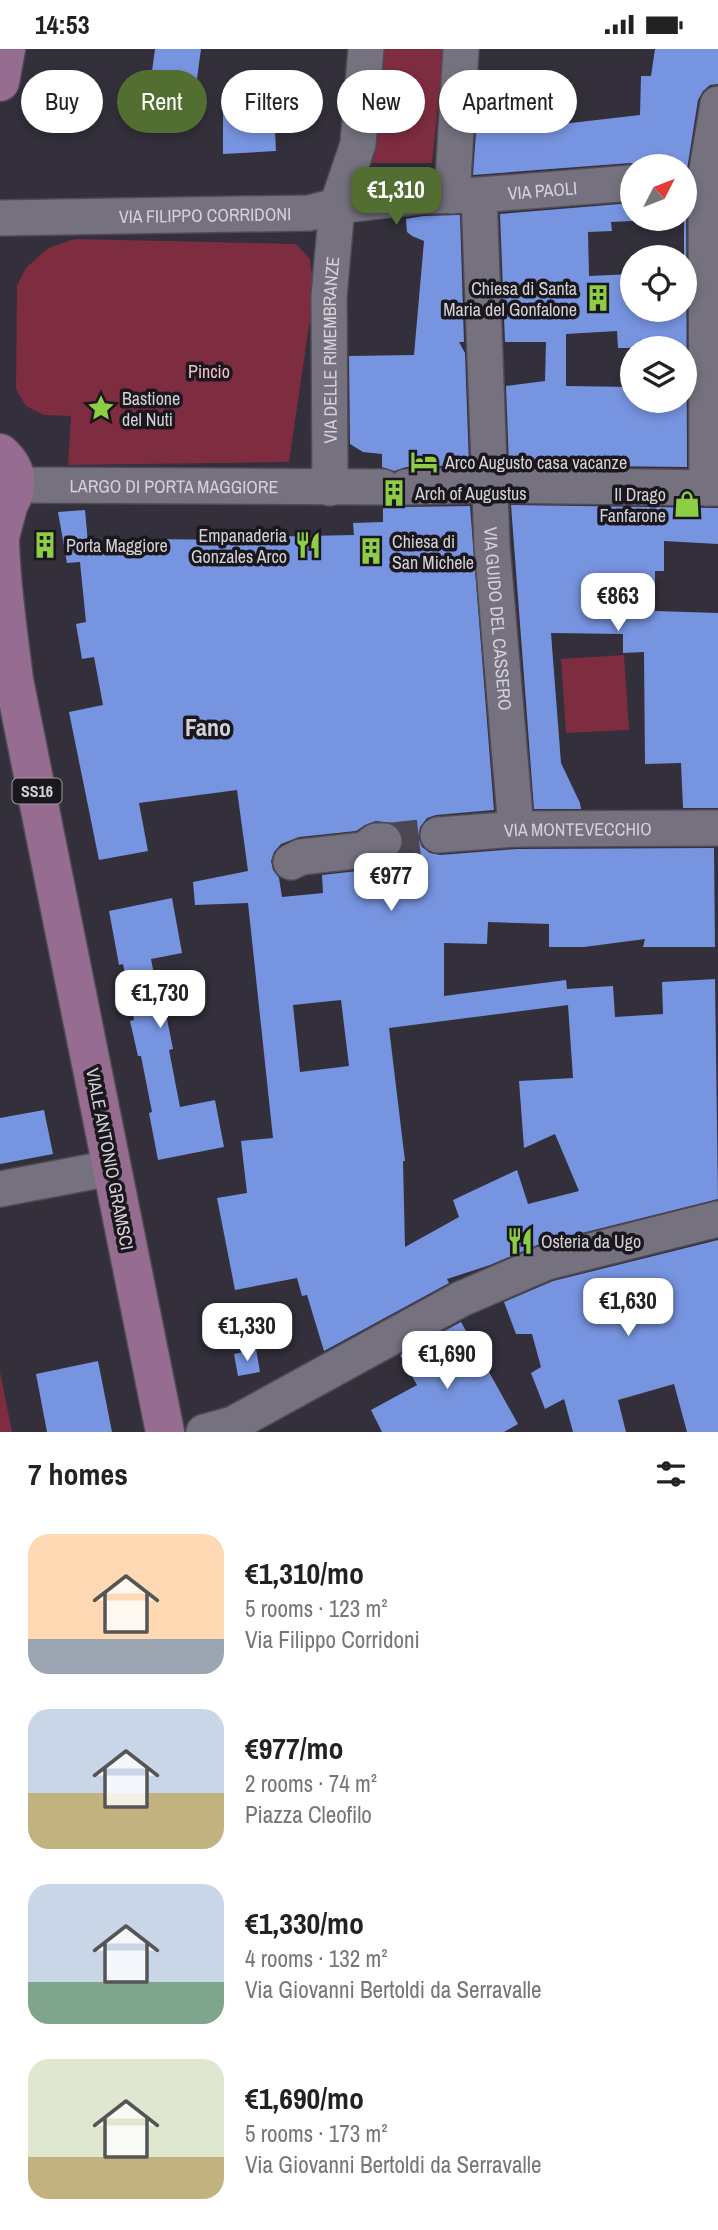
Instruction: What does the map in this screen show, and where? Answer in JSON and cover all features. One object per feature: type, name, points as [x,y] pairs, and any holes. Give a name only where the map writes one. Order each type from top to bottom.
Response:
[{"type":"main road","points":[[0,82],[6,49]]},
{"type":"main road","name":"VIALE ANTONIO GRAMSCI","points":[[5,475],[1,563],[14,680],[164,1432]]},
{"type":"main road","name":"VIALE ANTONIO GRAMSCI","points":[[0,639],[14,680]]},
{"type":"street","name":"VIA DELLE RIMEMBRANZE","points":[[330,488],[329,296],[337,206],[358,144],[366,49]]},
{"type":"street","name":"VIA GUIDO DEL CASSERO","points":[[461,49],[465,195],[481,300],[492,546],[516,829]]},
{"type":"street","points":[[697,171],[717,113]]},
{"type":"street","name":"VIA PAOLI","points":[[465,195],[620,184]]},
{"type":"street","name":"VIA FILIPPO CORRIDONI","points":[[0,218],[309,213],[337,206],[422,196],[465,195]]},
{"type":"street","points":[[697,214],[712,488]]},
{"type":"street","name":"LARGO DI PORTA MAGGIORE","points":[[5,475],[330,488],[491,485],[712,488]]},
{"type":"street","name":"VIA MONTEVECCHIO","points":[[438,835],[516,829],[718,828]]},
{"type":"street","points":[[291,862],[301,857],[364,850],[380,841]]},
{"type":"street","points":[[0,1189],[111,1168]]},
{"type":"street","points":[[204,1432],[233,1424],[494,1283],[547,1262],[718,1219]]},
{"type":"green space","points":[[380,49],[444,49],[442,70],[439,70],[432,163],[368,163],[371,133],[425,133],[425,70],[378,70]]},
{"type":"green space","name":"Pincio","points":[[75,239],[296,244],[310,259],[314,292],[289,462],[68,465],[71,416],[44,415],[26,406],[16,389],[17,286],[26,268],[48,248]]},
{"type":"green space","points":[[624,655],[629,730],[566,733],[561,659]]},
{"type":"green space","points":[[0,1372],[12,1432],[0,1432]]},
{"type":"building","points":[[155,49],[201,49],[198,70],[152,70]]},
{"type":"building","points":[[655,49],[718,49],[718,84],[710,85],[698,100],[689,154],[620,154],[620,164],[473,175],[476,133],[577,133],[577,122],[640,115],[641,76],[651,76]]},
{"type":"building","points":[[223,133],[275,133],[276,151],[223,154]]},
{"type":"building","points":[[620,204],[620,222],[611,222],[612,231],[588,232],[589,276],[620,275],[620,322],[687,322],[687,336],[620,336],[618,348],[617,331],[566,334],[566,386],[620,387],[620,413],[687,413],[687,467],[509,465],[506,386],[545,381],[546,342],[505,342],[500,214]]},
{"type":"building","points":[[460,215],[464,342],[459,342],[465,353],[469,465],[406,467],[394,471],[382,467],[382,454],[363,452],[350,444],[349,356],[414,355],[424,241],[407,232],[406,219]]},
{"type":"building","points":[[684,231],[686,231],[686,245],[684,245]]},
{"type":"building","points":[[395,503],[406,507],[470,506],[494,810],[427,818],[420,827],[418,837],[422,847],[430,853],[440,855],[517,849],[714,848],[715,947],[643,947],[645,939],[584,947],[549,947],[549,924],[488,922],[487,944],[444,943],[444,996],[566,980],[567,989],[613,986],[615,1017],[663,1014],[662,982],[715,979],[718,1199],[542,1243],[490,1265],[447,1279],[449,1283],[324,1351],[307,1295],[302,1296],[297,1278],[235,1290],[217,1198],[247,1193],[241,1141],[273,1138],[248,903],[195,905],[193,882],[248,871],[237,790],[139,803],[148,851],[99,860],[69,712],[103,705],[94,657],[82,659],[76,624],[86,622],[80,562],[67,563],[58,512],[85,510],[88,543],[138,542],[138,539],[253,540],[253,537],[354,535],[353,523],[383,522],[383,507]],"holes":[[[376,821],[393,823],[402,832],[402,850],[395,858],[367,870],[322,875],[323,893],[282,897],[279,878],[271,861],[281,844],[299,837],[356,831]],[[341,1000],[349,1066],[300,1072],[293,1005]],[[568,1005],[573,1078],[519,1081],[524,1148],[555,1134],[579,1191],[528,1204],[517,1170],[453,1200],[459,1217],[405,1247],[405,1161],[389,1028]]]},
{"type":"building","points":[[511,505],[718,508],[718,544],[664,541],[664,571],[655,571],[655,611],[718,613],[718,808],[683,808],[681,763],[645,764],[644,652],[623,653],[623,634],[551,633],[561,763],[581,809],[534,809]]},
{"type":"building","points":[[172,898],[182,953],[151,959],[162,1015],[166,1014],[173,1049],[169,1050],[180,1107],[215,1100],[224,1147],[158,1160],[141,1056],[138,1056],[130,1021],[134,1020],[123,964],[119,965],[109,911]]},
{"type":"building","points":[[44,1110],[53,1154],[0,1164],[0,1118]]},
{"type":"building","points":[[718,1240],[718,1432],[687,1432],[674,1384],[618,1400],[626,1432],[573,1432],[564,1399],[545,1409],[531,1373],[541,1367],[532,1334],[516,1334],[504,1302],[553,1281]]},
{"type":"building","points":[[461,1322],[518,1424],[504,1432],[382,1432],[371,1410],[417,1385],[400,1355]]},
{"type":"building","points":[[256,1349],[260,1372],[238,1376],[234,1354]]},
{"type":"building","points":[[98,1361],[112,1432],[47,1432],[36,1374]]},
{"type":"tunnel","points":[[384,841],[438,835]]},
{"type":"place","name":"Chiesa di Santa Maria del Gonfalone","points":[[598,298]]},
{"type":"place","name":"Bastione del Nuti","points":[[101,408]]},
{"type":"place","name":"Arco Augusto casa vacanze","points":[[424,462]]},
{"type":"place","name":"Arch of Augustus","points":[[394,493]]},
{"type":"place","name":"Il Drago Fanfarone","points":[[687,504]]},
{"type":"place","name":"Porta Maggiore","points":[[45,545]]},
{"type":"place","name":"Empanaderia Gonzales Arco","points":[[308,545]]},
{"type":"place","name":"Chiesa di San Michele","points":[[371,551]]},
{"type":"place","name":"Osteria da Ugo","points":[[520,1241]]},
{"type":"district","name":"Fano","points":[[208,727]]}]
